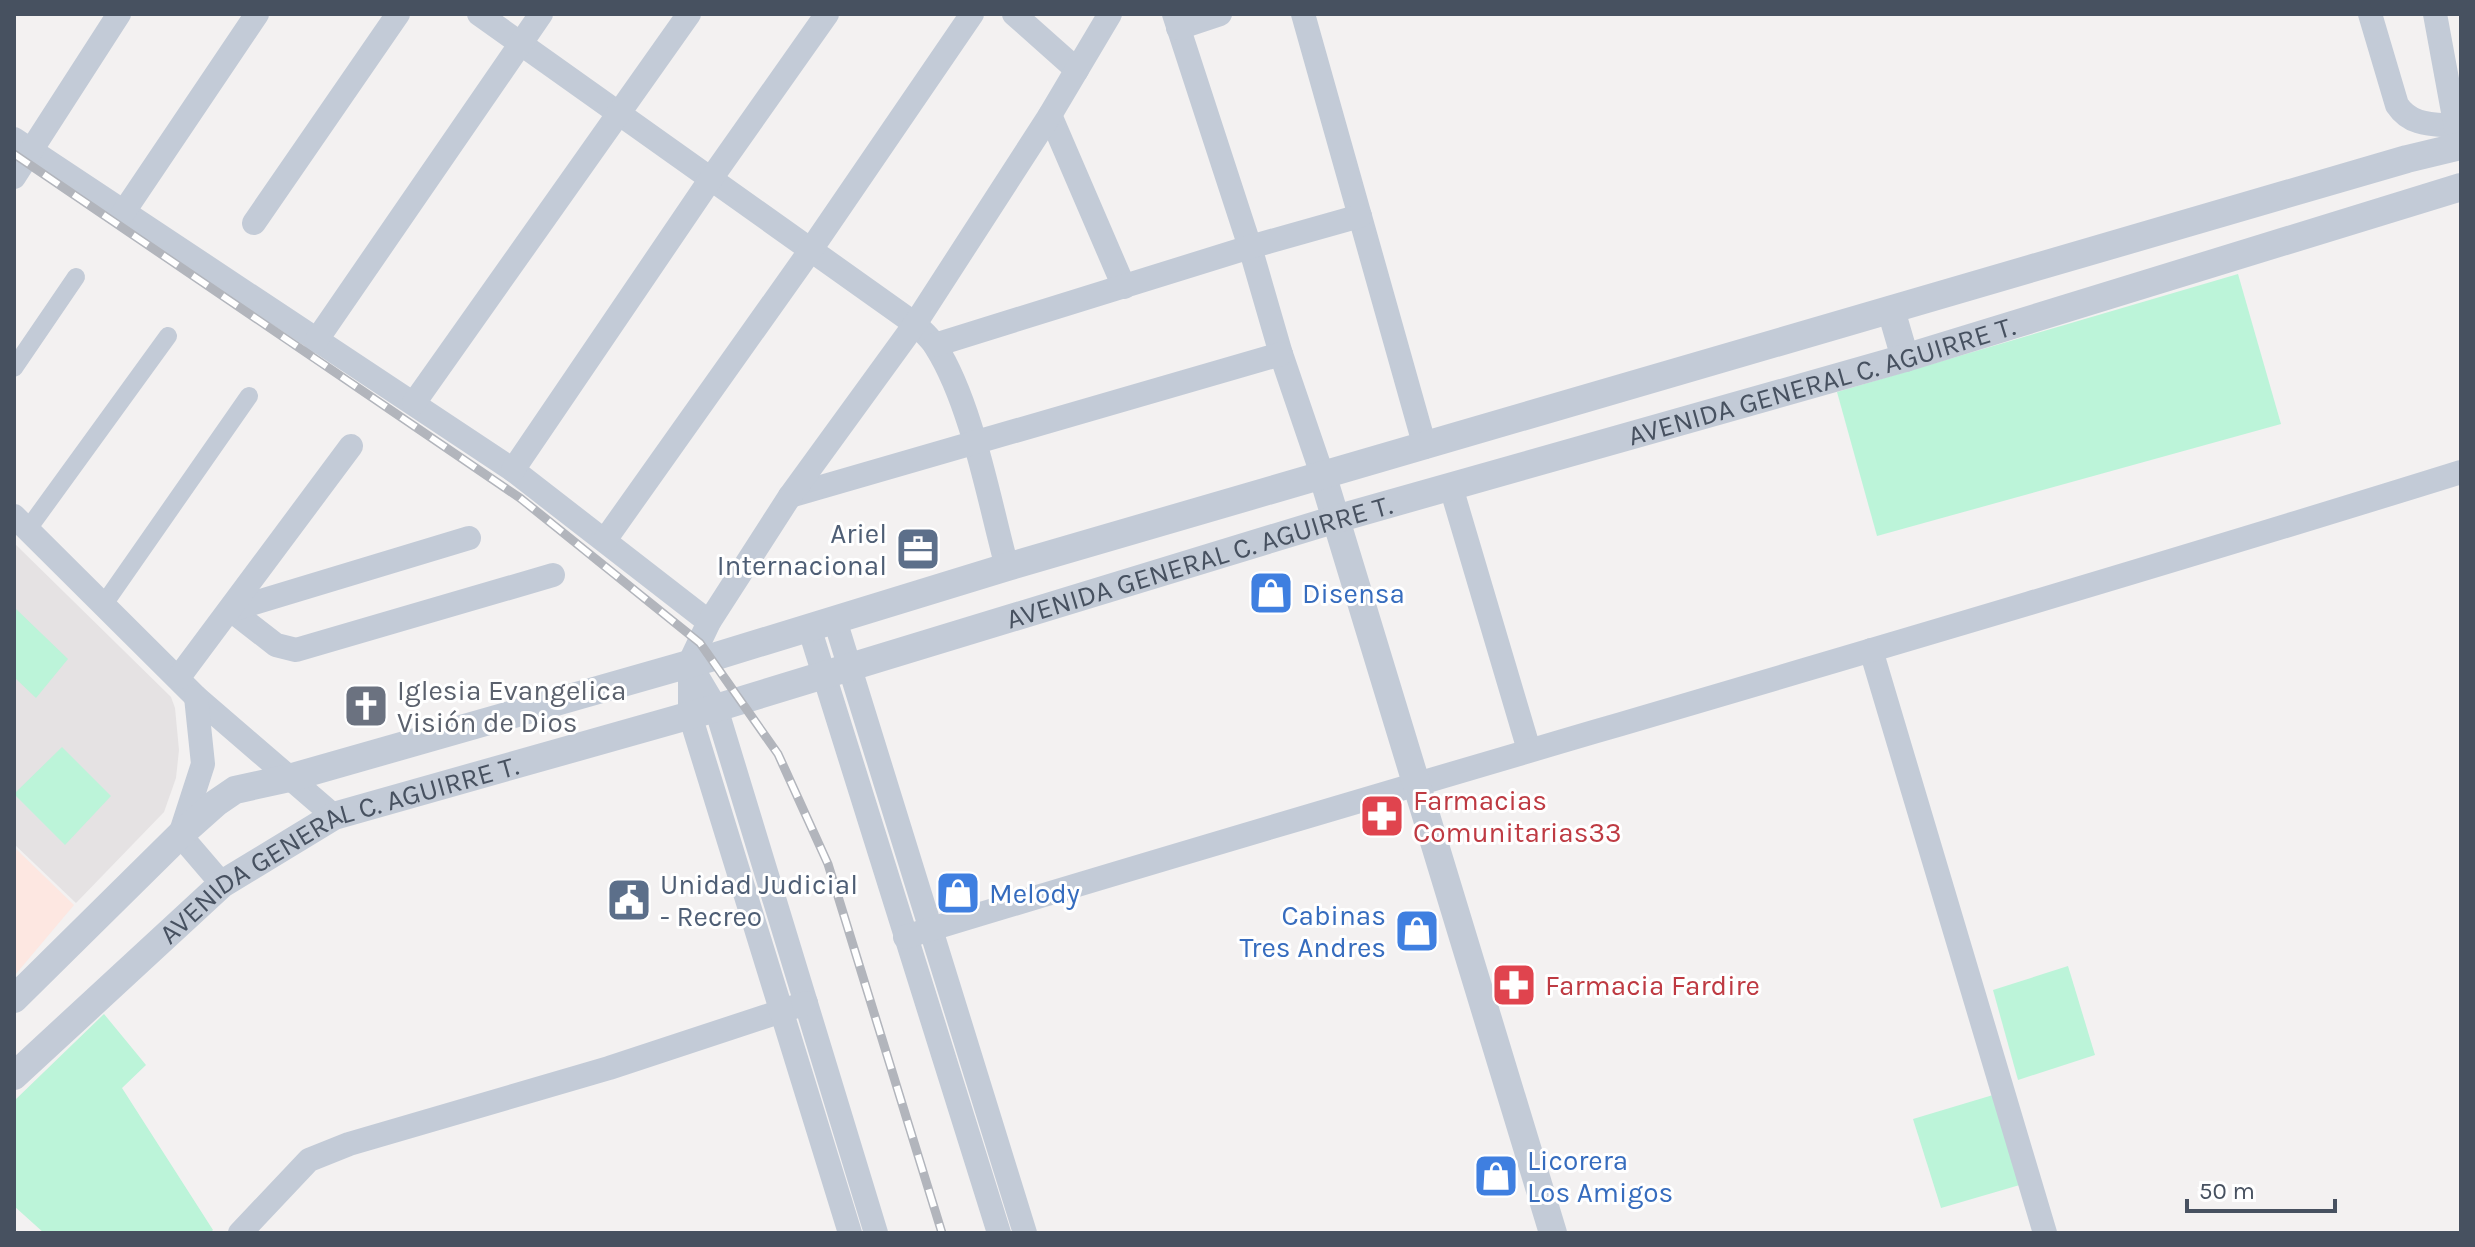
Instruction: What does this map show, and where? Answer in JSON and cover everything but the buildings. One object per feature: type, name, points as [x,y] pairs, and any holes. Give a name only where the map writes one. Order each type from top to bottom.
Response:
[{"type":"street","points":[[14,177],[23,145],[119,14]]},
{"type":"street","points":[[123,213],[257,14]]},
{"type":"street","points":[[254,223],[398,14]]},
{"type":"street","points":[[479,14],[915,324],[935,345],[954,381],[1007,567]]},
{"type":"street","points":[[316,341],[541,14]]},
{"type":"street","points":[[414,403],[689,14]]},
{"type":"street","points":[[513,470],[827,14]]},
{"type":"street","points":[[605,540],[810,251],[972,14]]},
{"type":"street","points":[[1014,14],[1077,70]]},
{"type":"street","points":[[850,1233],[781,1012],[690,662],[709,622],[790,496],[915,324],[1050,115],[1110,14]]},
{"type":"street","points":[[1220,14],[1176,21],[1323,477],[1553,1233]]},
{"type":"street","points":[[1303,14],[1425,447]]},
{"type":"street","points":[[2370,14],[2397,105],[2403,114],[2411,121],[2459,139]]},
{"type":"street","points":[[2435,14],[2459,139]]},
{"type":"street","points":[[1050,115],[1124,287]]},
{"type":"street","name":"AVENIDA GENERAL C. AGUIRRE T.","points":[[14,999],[180,835],[235,790],[289,778],[822,624],[1007,567],[1891,310],[2459,139]]},
{"type":"street","points":[[23,145],[513,470],[709,622]]},
{"type":"street","name":"AVENIDA GENERAL C. AGUIRRE T.","points":[[14,1076],[222,884],[334,816],[703,712],[1336,519],[1905,358],[2461,187]]},
{"type":"street","points":[[935,345],[1360,216]]},
{"type":"street","points":[[14,368],[76,277]]},
{"type":"street","points":[[1891,310],[1905,358]]},
{"type":"street","points":[[168,336],[21,523],[196,697],[334,816]]},
{"type":"street","points":[[790,496],[1281,354]]},
{"type":"street","points":[[104,604],[249,396]]},
{"type":"street","points":[[179,677],[351,446]]},
{"type":"street","points":[[905,937],[1416,783],[2138,572],[2461,472]]},
{"type":"street","points":[[1451,487],[1529,750]]},
{"type":"street","points":[[231,610],[469,538]]},
{"type":"street","points":[[231,610],[276,645],[296,650],[553,575]]},
{"type":"street","points":[[822,624],[930,929],[1025,1233]]},
{"type":"street","points":[[1871,650],[2045,1233]]},
{"type":"street","points":[[837,670],[905,937],[999,1233]]},
{"type":"street","points":[[196,697],[203,764],[180,835],[222,884]]},
{"type":"street","points":[[703,712],[806,1003],[876,1233]]},
{"type":"street","points":[[240,1233],[309,1160],[349,1144],[609,1068],[806,1003]]},
{"type":"shaded area","points":[[14,543],[171,697],[175,708],[179,750],[176,778],[164,812],[76,903],[14,844]]},
{"type":"shaded area","points":[[14,847],[74,905],[15,975],[14,975]]},
{"type":"green space","points":[[2238,274],[2281,424],[1877,536],[1837,392]]},
{"type":"green space","points":[[14,607],[68,659],[36,698],[14,677]]},
{"type":"green space","points":[[62,747],[111,796],[65,845],[14,794]]},
{"type":"green space","points":[[2068,966],[2095,1055],[2018,1080],[1993,990]]},
{"type":"green space","points":[[104,1014],[146,1065],[122,1088],[213,1230],[210,1233],[44,1233],[14,1206],[14,1101]]},
{"type":"green space","points":[[2003,1092],[2030,1182],[1941,1208],[1913,1119]]},
{"type":"railway","points":[[14,154],[520,498],[700,643],[778,754],[828,864],[942,1233]]},
{"type":"place","name":"Ariel Internacional","points":[[918,549]]},
{"type":"place","name":"Disensa","points":[[1271,593]]},
{"type":"place","name":"Iglesia Evangelica Visión de Dios","points":[[366,706]]},
{"type":"place","name":"Farmacias Comunitarias33","points":[[1382,816]]},
{"type":"place","name":"Melody","points":[[958,893]]},
{"type":"place","name":"Unidad Judicial - Recreo","points":[[629,900]]},
{"type":"place","name":"Cabinas Tres Andres","points":[[1417,931]]},
{"type":"place","name":"Farmacia Fardire","points":[[1514,985]]},
{"type":"place","name":"Licorera Los Amigos","points":[[1496,1176]]}]
